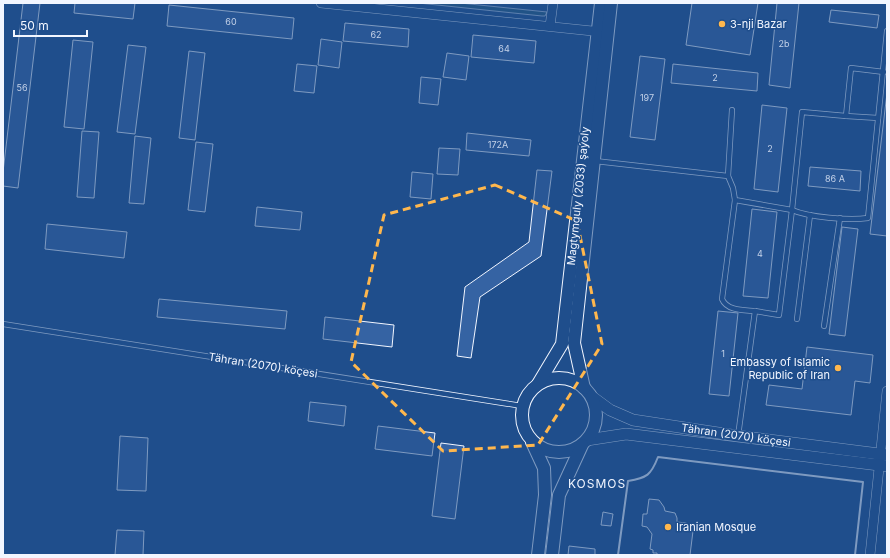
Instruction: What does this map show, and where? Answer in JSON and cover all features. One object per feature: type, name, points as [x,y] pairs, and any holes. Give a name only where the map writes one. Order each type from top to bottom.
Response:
[{"type":"main road","name":"Magtymguly (2033) şaýoly","points":[[587,392],[574,343],[594,161],[602,32],[601,3]]},
{"type":"main road","name":"Magtymguly (2033) şaýoly","points":[[538,384],[562,344],[602,32],[611,3]]},
{"type":"main road","points":[[531,441],[542,449],[556,453],[570,451],[584,442],[591,435],[596,422],[596,408],[587,392],[572,380],[558,378],[545,380],[528,393],[522,406],[523,428],[544,468],[545,495],[538,555]]},
{"type":"main road","points":[[552,555],[559,496],[584,442]]},
{"type":"street","points":[[321,3],[602,32]]},
{"type":"street","points":[[550,26],[553,3]]},
{"type":"street","points":[[870,555],[883,466],[887,391]]},
{"type":"street","name":"Tähran (2070) köçesi","points":[[587,392],[610,410],[633,420],[738,436],[884,454]]},
{"type":"street","name":"Tähran (2070) köçesi","points":[[584,442],[626,434],[883,466]]},
{"type":"lane","points":[[735,200],[792,210],[801,214],[840,218],[866,218],[868,216],[884,72],[887,31]]},
{"type":"lane","points":[[846,116],[851,68],[884,72]]},
{"type":"lane","points":[[732,110],[728,176],[734,188],[735,200],[722,300],[728,307],[779,314],[802,112],[878,118]]},
{"type":"lane","points":[[594,161],[728,176]]},
{"type":"lane","points":[[797,319],[810,215]]},
{"type":"lane","points":[[824,326],[840,218]]},
{"type":"lane","points":[[738,436],[755,311]]},
{"type":"lane","name":"Tähran (2070) köçesi","points":[[3,324],[522,406]]},
{"type":"highlighted area","points":[[495,185],[577,221],[602,344],[538,445],[443,451],[351,362],[384,215]]},
{"type":"shaded area","points":[[418,3],[460,3],[547,12],[545,16],[542,16]]},
{"type":"building","points":[[23,3],[40,3],[18,188],[3,186],[3,172]]},
{"type":"building","points":[[75,3],[135,3],[133,19],[74,13]]},
{"type":"building","name":"3-nji Bazar","points":[[692,3],[758,3],[750,55],[686,45]]},
{"type":"building","points":[[777,3],[799,3],[790,88],[769,85]]},
{"type":"building","points":[[169,5],[294,18],[292,39],[167,26]]},
{"type":"building","points":[[831,10],[879,15],[877,28],[829,22]]},
{"type":"building","points":[[345,23],[409,29],[408,47],[343,41]]},
{"type":"building","points":[[473,35],[536,41],[534,63],[471,57]]},
{"type":"building","points":[[321,39],[342,42],[339,68],[318,65]]},
{"type":"building","points":[[73,40],[93,42],[84,129],[64,127]]},
{"type":"building","points":[[128,45],[146,47],[135,134],[117,132]]},
{"type":"building","points":[[189,51],[205,53],[195,140],[179,138]]},
{"type":"building","points":[[447,53],[469,56],[466,80],[443,77]]},
{"type":"building","points":[[640,56],[665,59],[655,140],[630,137]]},
{"type":"building","points":[[297,64],[317,66],[314,93],[294,91]]},
{"type":"building","points":[[673,64],[758,73],[757,91],[671,83]]},
{"type":"building","points":[[421,77],[441,79],[438,105],[419,103]]},
{"type":"building","points":[[887,93],[887,236],[870,234]]},
{"type":"building","points":[[762,105],[787,108],[778,192],[754,189]]},
{"type":"building","points":[[82,131],[99,132],[94,198],[77,197]]},
{"type":"building","points":[[467,133],[531,140],[529,156],[466,150]]},
{"type":"building","points":[[135,136],[151,138],[144,204],[129,203]]},
{"type":"building","points":[[196,142],[213,144],[205,212],[188,210]]},
{"type":"building","points":[[439,148],[460,149],[458,175],[437,174]]},
{"type":"building","points":[[810,167],[861,171],[860,191],[808,186]]},
{"type":"building","points":[[537,170],[552,171],[541,256],[480,297],[471,358],[457,356],[465,287],[529,242]]},
{"type":"building","points":[[412,172],[433,174],[431,199],[410,197]]},
{"type":"building","points":[[257,207],[302,212],[300,230],[255,226]]},
{"type":"building","points":[[752,209],[777,212],[768,298],[743,296]]},
{"type":"building","points":[[47,224],[127,232],[124,258],[45,249]]},
{"type":"building","points":[[842,227],[858,229],[845,336],[829,334]]},
{"type":"building","points":[[159,299],[287,311],[285,329],[157,317]]},
{"type":"building","points":[[718,311],[738,313],[729,396],[709,394]]},
{"type":"building","points":[[325,317],[394,325],[392,347],[323,339]]},
{"type":"building","name":"Embassy of Islamic Republic of Iran","points":[[807,347],[873,355],[870,383],[855,381],[851,415],[766,405],[769,385],[802,389]]},
{"type":"building","points":[[310,402],[346,406],[344,426],[308,421]]},
{"type":"building","points":[[378,426],[435,433],[432,456],[375,449]]},
{"type":"building","points":[[120,436],[148,438],[146,491],[117,490]]},
{"type":"building","points":[[441,443],[464,446],[455,519],[432,516]]},
{"type":"building","name":"Iranian Mosque","points":[[649,499],[659,500],[665,511],[675,513],[677,522],[686,523],[691,526],[690,531],[693,531],[690,555],[657,555],[657,553],[653,553],[653,550],[650,549],[652,534],[647,527],[642,526],[643,514],[647,514]]},
{"type":"building","points":[[603,512],[613,514],[611,526],[601,525]]},
{"type":"building","points":[[117,530],[144,531],[143,555],[115,555]]},
{"type":"building","points":[[569,546],[595,549],[595,555],[568,555]]},
{"type":"wall","points":[[618,555],[628,481],[640,479],[648,475],[658,457],[863,482],[855,555]]},
{"type":"place","name":"3-nji Bazar","points":[[722,24]]},
{"type":"place","name":"Embassy of Islamic Republic of Iran","points":[[838,368]]},
{"type":"place","name":"Iranian Mosque","points":[[668,527]]},
{"type":"district","name":"KOSMOS","points":[[597,484]]}]
